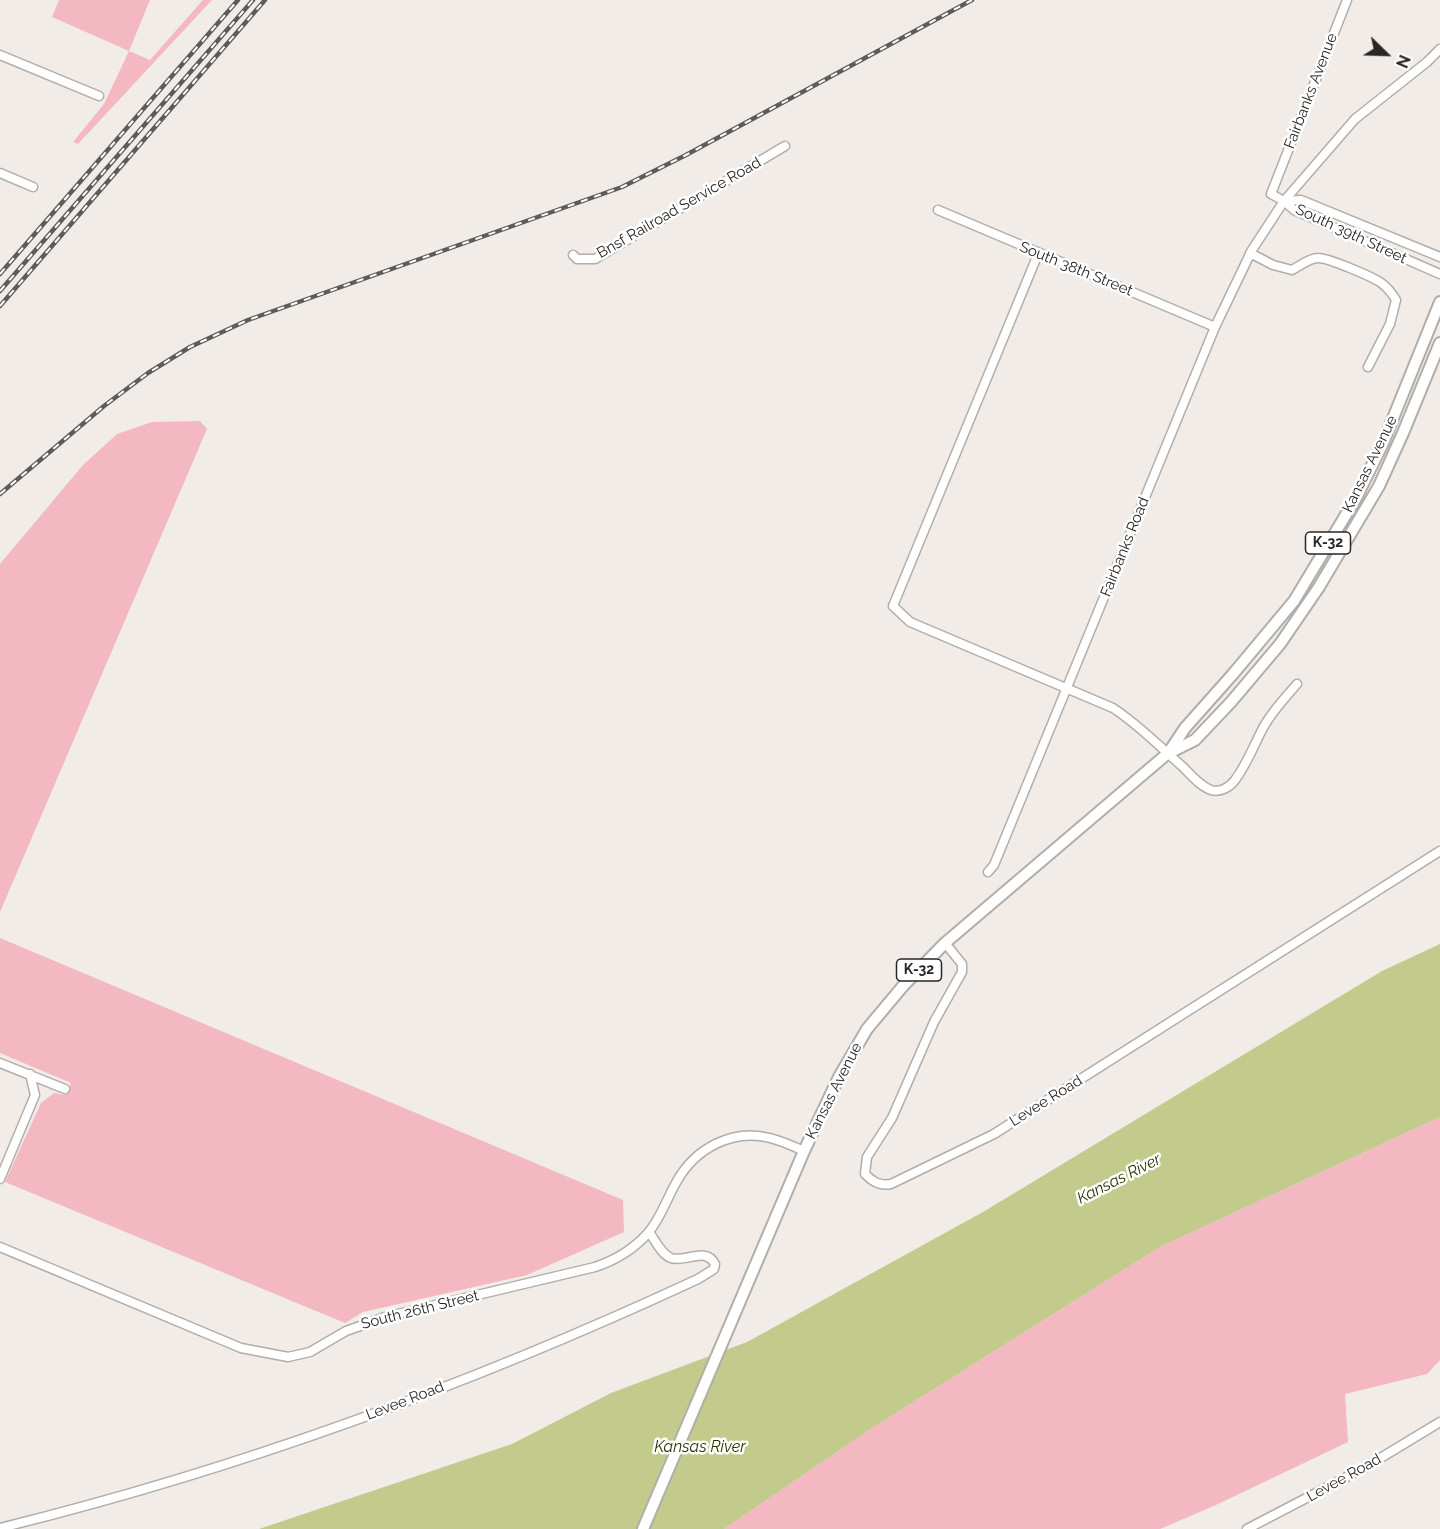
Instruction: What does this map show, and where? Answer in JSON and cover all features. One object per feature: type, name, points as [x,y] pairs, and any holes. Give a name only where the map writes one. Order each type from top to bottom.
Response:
[{"type":"main road","name":"Kansas Avenue","points":[[1167,754],[1185,728],[1294,600],[1356,498],[1383,443],[1440,302]]},
{"type":"main road","name":"Kansas Avenue","points":[[643,1529],[804,1151],[839,1077],[867,1029],[903,986],[945,943],[1167,754],[1195,740],[1232,702],[1280,644],[1320,587],[1378,486],[1403,433],[1440,343]]},
{"type":"street","name":"Fairbanks Avenue","points":[[1284,201],[1271,194],[1347,0]]},
{"type":"street","name":"Fairbanks Avenue","points":[[1267,225],[1284,201],[1355,119],[1440,49]]},
{"type":"street","points":[[0,55],[99,96]]},
{"type":"street","name":"Bnsf Railroad Service Road","points":[[573,255],[577,259],[595,259],[785,146]]},
{"type":"street","points":[[0,173],[33,188]]},
{"type":"street","name":"South 39th Street","points":[[1284,201],[1301,200],[1440,257]]},
{"type":"street","name":"South 39th Street","points":[[1284,201],[1294,210],[1440,274]]},
{"type":"street","name":"South 38th Street","points":[[938,210],[1215,327]]},
{"type":"street","name":"Fairbanks Road","points":[[988,872],[994,865],[1215,327],[1250,253],[1267,225]]},
{"type":"street","points":[[1250,253],[1273,265],[1292,270],[1310,260],[1319,258],[1332,261],[1380,282],[1392,293],[1396,300],[1390,324],[1368,367]]},
{"type":"street","points":[[1038,254],[893,606],[910,622],[1113,708],[1208,789],[1214,791],[1224,789],[1234,782],[1274,710],[1297,684]]},
{"type":"street","name":"Levee Road","points":[[945,943],[962,964],[962,972],[934,1022],[892,1118],[867,1157],[866,1174],[876,1183],[883,1185],[891,1184],[994,1134],[1440,851]]},
{"type":"street","points":[[0,1062],[65,1089]]},
{"type":"street","points":[[0,1179],[35,1095],[30,1074]]},
{"type":"street","name":"South 26th Street","points":[[0,1247],[241,1348],[288,1358],[310,1352],[346,1331],[385,1317],[595,1267],[625,1254],[649,1232],[683,1171],[692,1160],[716,1143],[750,1135],[768,1137],[804,1151]]},
{"type":"street","name":"Levee Road","points":[[0,1528],[179,1477],[324,1431],[416,1398],[590,1328],[698,1279],[714,1269],[715,1264],[708,1256],[680,1259],[666,1255],[649,1232]]},
{"type":"street","name":"Levee Road","points":[[1247,1529],[1364,1468],[1440,1422]]},
{"type":"shaded area","points":[[59,0],[150,0],[129,51],[52,17]]},
{"type":"shaded area","points":[[203,0],[212,0],[78,144],[73,142],[104,104],[129,51],[150,60]]},
{"type":"shaded area","points":[[200,421],[207,429],[0,912],[0,564],[83,465],[117,434],[152,422]]},
{"type":"shaded area","points":[[0,938],[623,1200],[624,1232],[527,1275],[363,1312],[345,1323],[5,1182],[41,1103],[54,1093],[66,1095],[71,1083],[0,1053]]},
{"type":"shaded area","points":[[1440,1117],[1440,1360],[1427,1374],[1345,1394],[1348,1442],[1160,1529],[724,1529],[872,1428],[1160,1247]]},
{"type":"water","name":"Kansas River","points":[[1440,944],[1440,1117],[1160,1247],[872,1428],[724,1529],[259,1529],[512,1444],[611,1393],[747,1342],[983,1212],[1382,971]]},
{"type":"railway","points":[[0,274],[238,0]]},
{"type":"railway","points":[[0,291],[253,0]]},
{"type":"railway","points":[[0,306],[265,0]]},
{"type":"railway","points":[[0,494],[104,406],[148,373],[190,347],[248,320],[622,187],[686,155],[972,0]]}]
